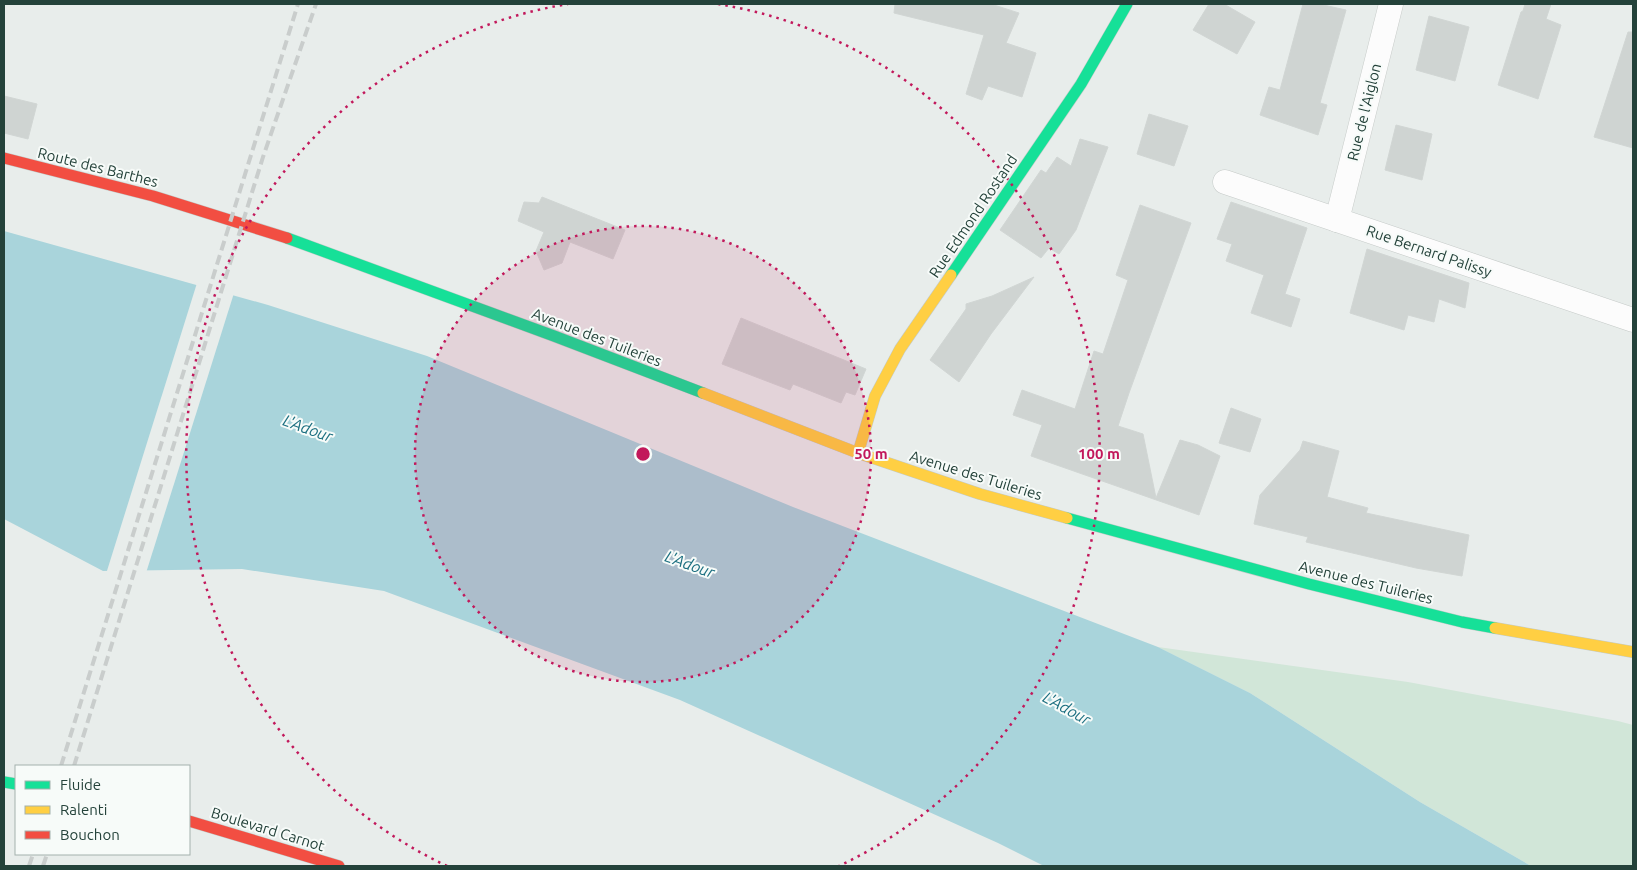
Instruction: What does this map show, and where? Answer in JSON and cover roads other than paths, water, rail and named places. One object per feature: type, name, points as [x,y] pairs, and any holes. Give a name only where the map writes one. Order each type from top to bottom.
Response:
[{"type":"main road","name":"Rue Edmond Rostand","points":[[858,452],[875,396],[900,349],[1081,84],[1127,4]]},
{"type":"main road","name":"Route des Barthes","points":[[4,158],[153,196],[304,243]]},
{"type":"main road","name":"Avenue des Tuileries","points":[[304,243],[858,452],[980,494],[1319,586],[1462,622],[1633,652]]},
{"type":"main road","name":"Boulevard Carnot","points":[[190,821],[340,866]]},
{"type":"street","name":"Rue de l'Aiglon","points":[[1337,220],[1391,4]]},
{"type":"street","name":"Rue Bernard Palissy","points":[[1225,182],[1633,320]]},
{"type":"water","name":"L'Adour","points":[[4,231],[268,305],[427,356],[793,507],[1158,647],[1250,693],[1420,802],[1531,866],[1044,866],[998,843],[680,700],[384,591],[242,569],[103,571],[4,519]]},
{"type":"railway","points":[[61,765],[298,4]]},
{"type":"railway","points":[[74,765],[263,157],[316,4]]},
{"type":"railway","points":[[29,866],[33,855]]},
{"type":"railway","points":[[43,866],[47,855]]}]
